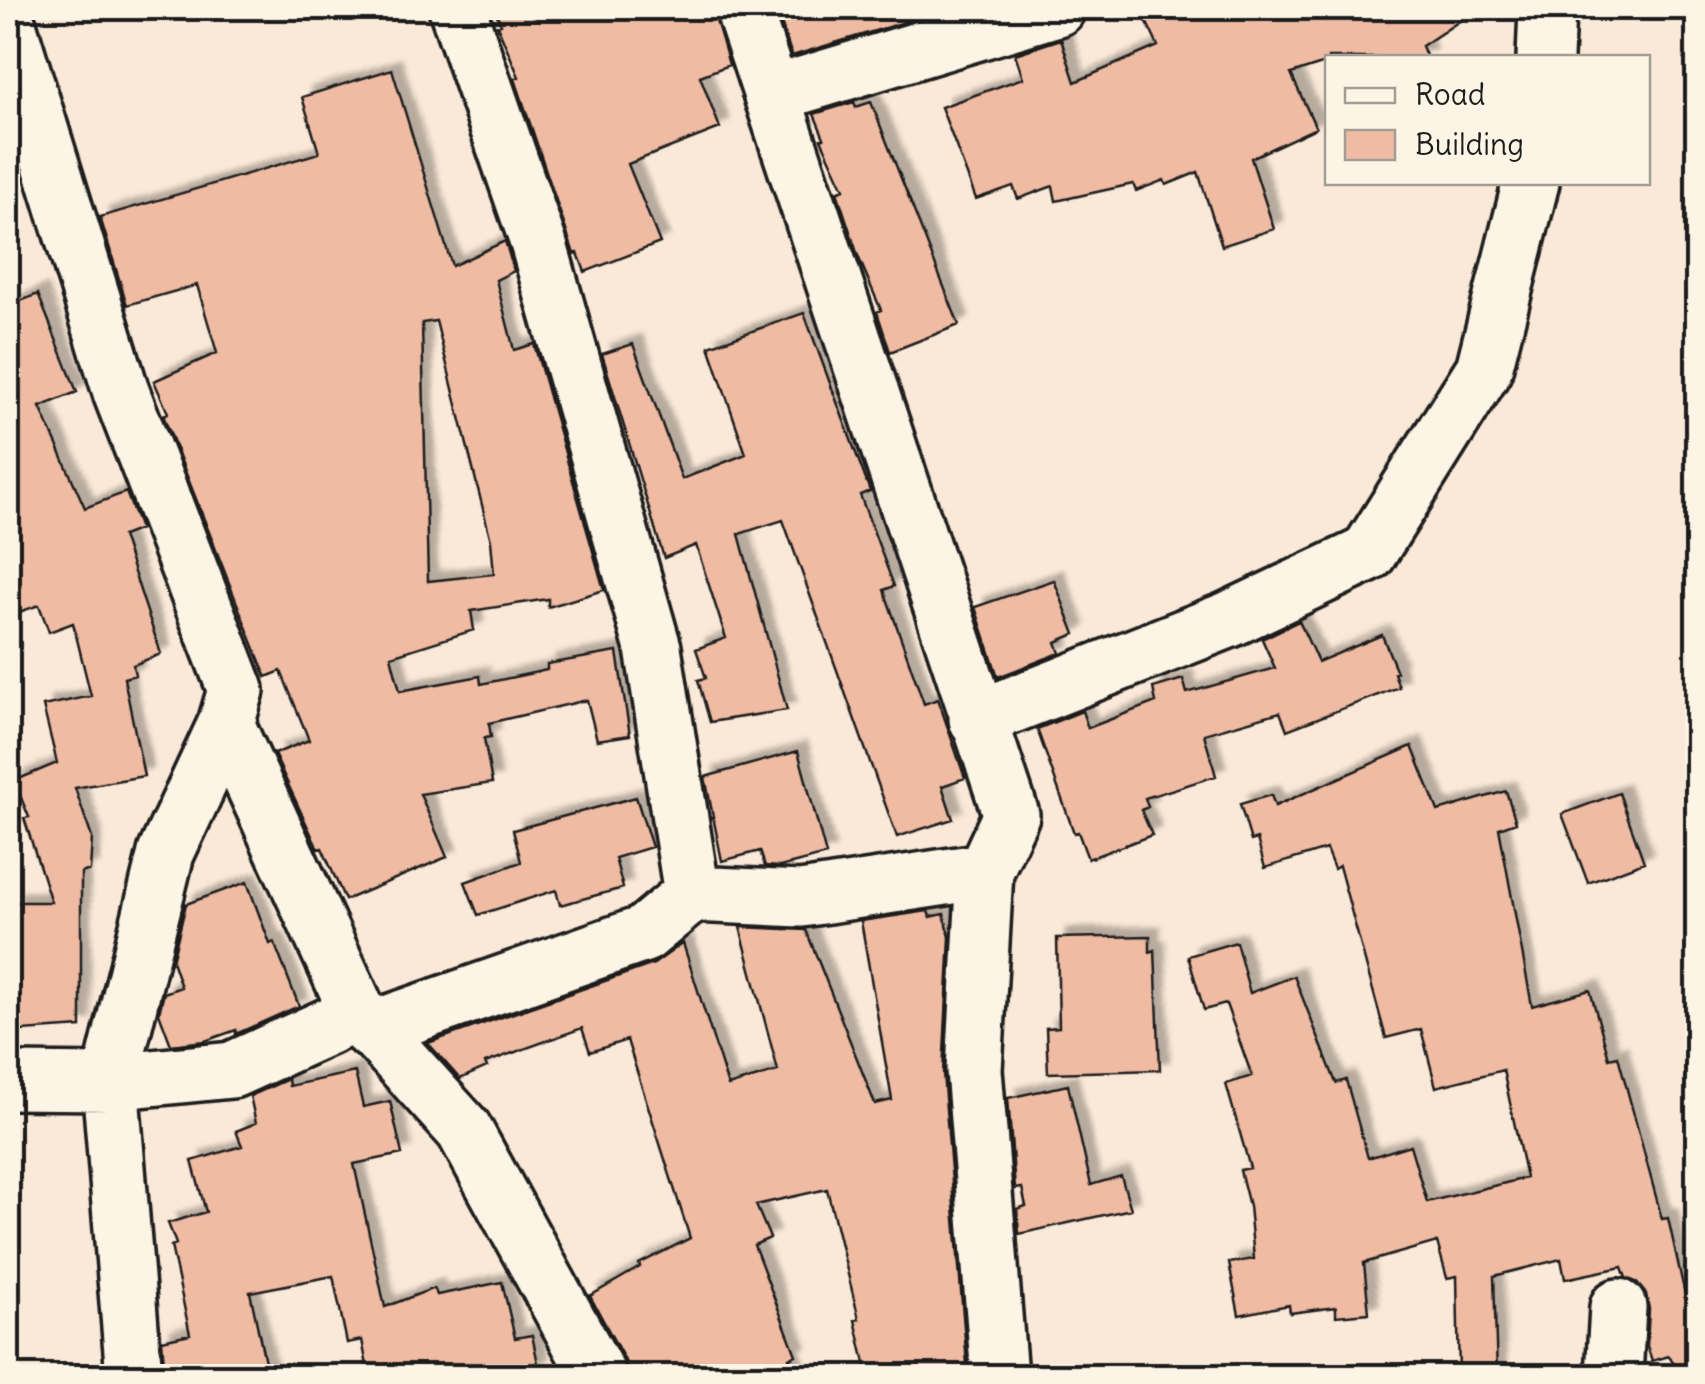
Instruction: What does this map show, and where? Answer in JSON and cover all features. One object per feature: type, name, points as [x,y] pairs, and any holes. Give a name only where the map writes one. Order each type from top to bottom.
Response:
[{"type":"street","points":[[457,8],[538,242],[653,648],[692,894]]},
{"type":"street","points":[[743,8],[1011,815],[985,872],[974,1070],[1000,1376]]},
{"type":"street","points":[[773,94],[1057,8]]},
{"type":"street","points":[[1545,55],[1548,8]]},
{"type":"street","points":[[8,25],[120,392],[236,690],[226,724],[166,853],[110,1082],[134,1376]]},
{"type":"street","points":[[978,719],[1228,620],[1368,554],[1484,369],[1530,185]]},
{"type":"street","points":[[226,724],[364,1021],[464,1130],[598,1376]]},
{"type":"street","points":[[8,1081],[110,1082],[232,1070],[364,1021],[644,934],[692,894],[801,899],[985,872]]},
{"type":"street","points":[[1614,1376],[1618,1307]]},
{"type":"building","points":[[494,8],[713,8],[729,65],[700,76],[720,128],[628,164],[660,243],[585,272],[578,253],[574,254]]},
{"type":"building","points":[[776,8],[951,8],[792,56]]},
{"type":"building","points":[[1140,8],[1479,8],[1422,46],[1426,55],[1325,55],[1325,63],[1291,74],[1316,128],[1251,158],[1274,229],[1222,246],[1198,172],[1166,185],[1164,180],[1136,191],[1133,184],[1056,201],[1053,186],[1018,199],[1013,186],[976,199],[941,107],[1023,78],[1015,54],[1061,39],[1075,82],[1158,46]]},
{"type":"building","points":[[392,69],[452,266],[505,241],[514,271],[496,280],[514,350],[534,344],[604,590],[548,607],[548,599],[471,611],[474,630],[391,656],[400,691],[480,676],[481,684],[547,670],[547,664],[617,652],[630,735],[597,740],[587,700],[489,723],[491,737],[484,738],[492,783],[420,794],[447,857],[345,900],[274,754],[309,740],[281,671],[266,677],[163,415],[168,413],[154,381],[217,353],[197,285],[127,305],[100,217],[319,153],[302,97]],"holes":[[[436,321],[491,541],[494,574],[428,581],[422,323]]]},
{"type":"building","points":[[854,102],[856,107],[871,102],[959,325],[890,352],[877,312],[881,310],[837,192],[844,189],[814,114]]},
{"type":"building","points":[[38,294],[77,392],[40,407],[85,508],[126,492],[140,529],[122,536],[161,654],[133,665],[135,675],[124,678],[144,776],[75,788],[92,838],[90,870],[81,873],[81,1027],[8,1032],[8,999],[14,999],[13,902],[51,902],[24,818],[29,817],[14,781],[57,763],[43,706],[91,696],[73,623],[49,632],[39,605],[14,614],[8,595],[8,306]]},
{"type":"building","points":[[804,313],[870,491],[860,495],[894,586],[884,590],[924,704],[938,699],[965,778],[942,786],[953,819],[897,837],[783,520],[739,534],[787,710],[710,722],[698,680],[706,678],[696,649],[726,638],[696,545],[664,558],[602,354],[633,344],[682,479],[746,454],[709,346]]},
{"type":"building","points":[[1054,580],[1075,634],[1056,642],[1060,653],[998,677],[975,607]]},
{"type":"building","points":[[1299,621],[1318,662],[1382,635],[1399,687],[1287,730],[1280,712],[1204,734],[1216,776],[1145,798],[1148,807],[1141,810],[1152,835],[1088,859],[1078,832],[1074,833],[1037,729],[1082,711],[1088,728],[1156,702],[1153,688],[1183,679],[1187,693],[1275,668],[1262,639]]},
{"type":"building","points":[[1412,746],[1438,811],[1506,791],[1516,822],[1499,828],[1532,1006],[1590,990],[1609,1058],[1618,1056],[1662,1219],[1668,1218],[1686,1299],[1698,1296],[1698,1376],[1681,1376],[1669,1356],[1652,1361],[1647,1346],[1646,1294],[1636,1282],[1626,1278],[1622,1267],[1565,1279],[1561,1259],[1494,1276],[1497,1376],[1459,1376],[1457,1276],[1447,1278],[1437,1242],[1364,1263],[1369,1313],[1336,1316],[1336,1307],[1290,1313],[1289,1305],[1239,1315],[1229,1263],[1254,1259],[1249,1206],[1240,1170],[1250,1168],[1226,1084],[1252,1076],[1226,1004],[1204,1010],[1188,956],[1236,942],[1250,993],[1294,976],[1336,1083],[1346,1080],[1368,1158],[1410,1145],[1427,1202],[1526,1178],[1503,1070],[1436,1087],[1421,1029],[1386,1038],[1339,866],[1334,869],[1326,849],[1265,868],[1257,839],[1251,841],[1240,804],[1271,795],[1275,806]]},
{"type":"building","points":[[798,751],[826,855],[780,867],[765,866],[760,851],[722,861],[705,777]]},
{"type":"building","points":[[1619,793],[1644,862],[1588,883],[1562,814]]},
{"type":"building","points":[[636,797],[652,847],[615,858],[623,888],[560,905],[556,890],[478,915],[465,882],[521,862],[513,830]]},
{"type":"building","points":[[247,882],[299,1006],[236,1034],[236,1030],[205,1041],[171,1045],[159,1013],[164,993],[181,987],[172,961],[186,904]]},
{"type":"building","points":[[928,911],[930,917],[944,914],[950,937],[943,1073],[968,1376],[868,1376],[855,1320],[859,1319],[827,1189],[756,1205],[770,1238],[754,1245],[796,1355],[789,1358],[796,1376],[629,1376],[590,1296],[640,1267],[639,1264],[690,1238],[627,1040],[590,1052],[582,1028],[485,1063],[487,1067],[460,1079],[428,1043],[654,964],[683,943],[728,1086],[778,1071],[740,927],[806,930],[875,1104],[892,1100],[861,921]]},
{"type":"building","points":[[1150,936],[1150,952],[1155,950],[1160,1070],[1048,1073],[1046,1028],[1059,1027],[1057,938]]},
{"type":"building","points":[[355,1072],[363,1107],[390,1101],[402,1154],[354,1164],[385,1307],[434,1288],[437,1295],[502,1282],[515,1338],[532,1335],[539,1368],[498,1376],[382,1376],[381,1369],[368,1371],[362,1340],[347,1343],[333,1276],[250,1292],[268,1376],[165,1376],[162,1340],[190,1334],[171,1246],[176,1244],[168,1223],[206,1212],[192,1161],[242,1146],[236,1131],[256,1123],[250,1096],[288,1079],[289,1086]]},
{"type":"building","points":[[1068,1085],[1091,1185],[1121,1176],[1131,1209],[1019,1234],[1017,1209],[1026,1206],[1022,1188],[1015,1189],[1008,1098]]}]
